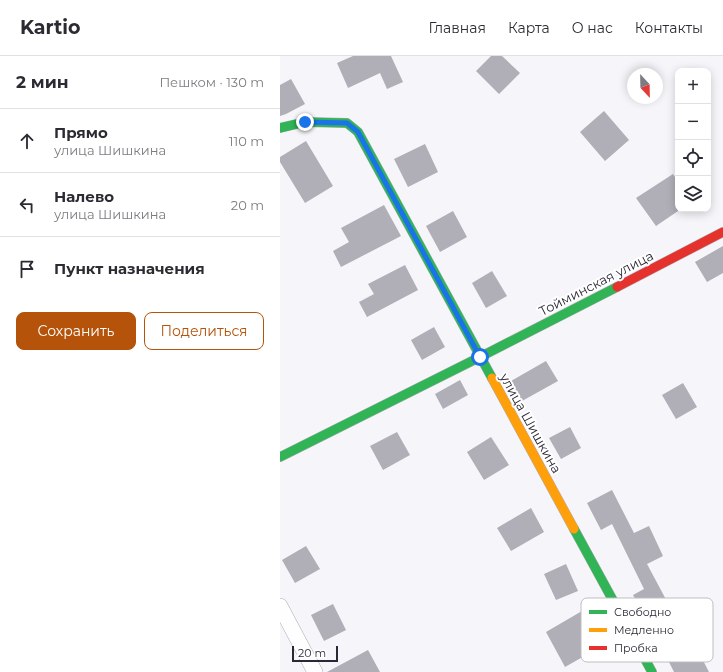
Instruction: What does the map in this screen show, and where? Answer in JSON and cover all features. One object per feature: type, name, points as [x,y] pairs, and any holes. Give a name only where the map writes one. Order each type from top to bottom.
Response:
[{"type":"street","name":"улица Шишкина","points":[[280,128],[305,122],[347,123],[358,132],[612,598]]},
{"type":"street","name":"Тойминская улица","points":[[280,457],[480,357],[723,232]]},
{"type":"street","points":[[280,606],[315,672]]},
{"type":"street","name":"улица Шишкина","points":[[647,662],[652,672]]},
{"type":"building","points":[[353,56],[391,56],[403,82],[387,89],[380,73],[348,88],[337,63]]},
{"type":"building","points":[[491,56],[502,56],[520,73],[499,94],[476,71]]},
{"type":"building","points":[[291,79],[305,104],[280,116],[280,85]]},
{"type":"building","points":[[604,111],[629,140],[605,161],[580,132]]},
{"type":"building","points":[[306,141],[333,186],[305,203],[280,162],[280,157]]},
{"type":"building","points":[[425,144],[438,172],[408,187],[394,159]]},
{"type":"building","points":[[673,174],[675,177],[675,212],[677,212],[656,226],[636,198]]},
{"type":"building","points":[[384,205],[401,236],[341,267],[333,251],[349,242],[341,228]]},
{"type":"building","points":[[453,211],[467,237],[440,252],[426,226]]},
{"type":"building","points":[[723,246],[723,273],[707,282],[695,262]]},
{"type":"building","points":[[405,265],[418,290],[367,317],[359,302],[374,294],[368,284]]},
{"type":"building","points":[[492,271],[507,296],[486,308],[472,283]]},
{"type":"building","points":[[434,327],[445,347],[422,360],[411,340]]},
{"type":"building","points":[[546,361],[558,381],[522,401],[511,381]]},
{"type":"building","points":[[460,380],[468,395],[443,409],[435,394]]},
{"type":"building","points":[[683,383],[697,407],[676,419],[662,395]]},
{"type":"building","points":[[570,427],[581,448],[561,459],[549,438]]},
{"type":"building","points":[[397,432],[410,455],[383,470],[370,446]]},
{"type":"building","points":[[491,437],[509,465],[484,480],[467,452]]},
{"type":"building","points":[[612,490],[634,533],[649,526],[663,556],[647,564],[665,598],[635,598],[633,595],[644,589],[612,524],[601,530],[587,503]]},
{"type":"building","points":[[531,508],[544,532],[511,551],[497,528]]},
{"type":"building","points":[[306,546],[320,569],[295,583],[282,560]]},
{"type":"building","points":[[566,564],[578,591],[556,600],[544,574]]},
{"type":"building","points":[[333,604],[346,630],[324,641],[311,615]]},
{"type":"building","points":[[581,612],[581,658],[565,667],[546,632]]},
{"type":"building","points":[[368,650],[380,672],[327,672]]},
{"type":"building","points":[[669,662],[704,662],[709,672],[674,672]]},
{"type":"traffic: fast","points":[[280,128],[305,122],[347,123],[358,132],[492,378]]},
{"type":"traffic: fast","points":[[280,457],[617,287]]},
{"type":"traffic: fast","points":[[574,529],[612,598]]},
{"type":"traffic: fast","points":[[647,662],[652,672]]},
{"type":"traffic: slow","points":[[492,378],[574,529]]},
{"type":"traffic: jam","points":[[617,287],[723,232]]},
{"type":"route","points":[[305,122],[347,123],[358,132],[480,357]]}]
